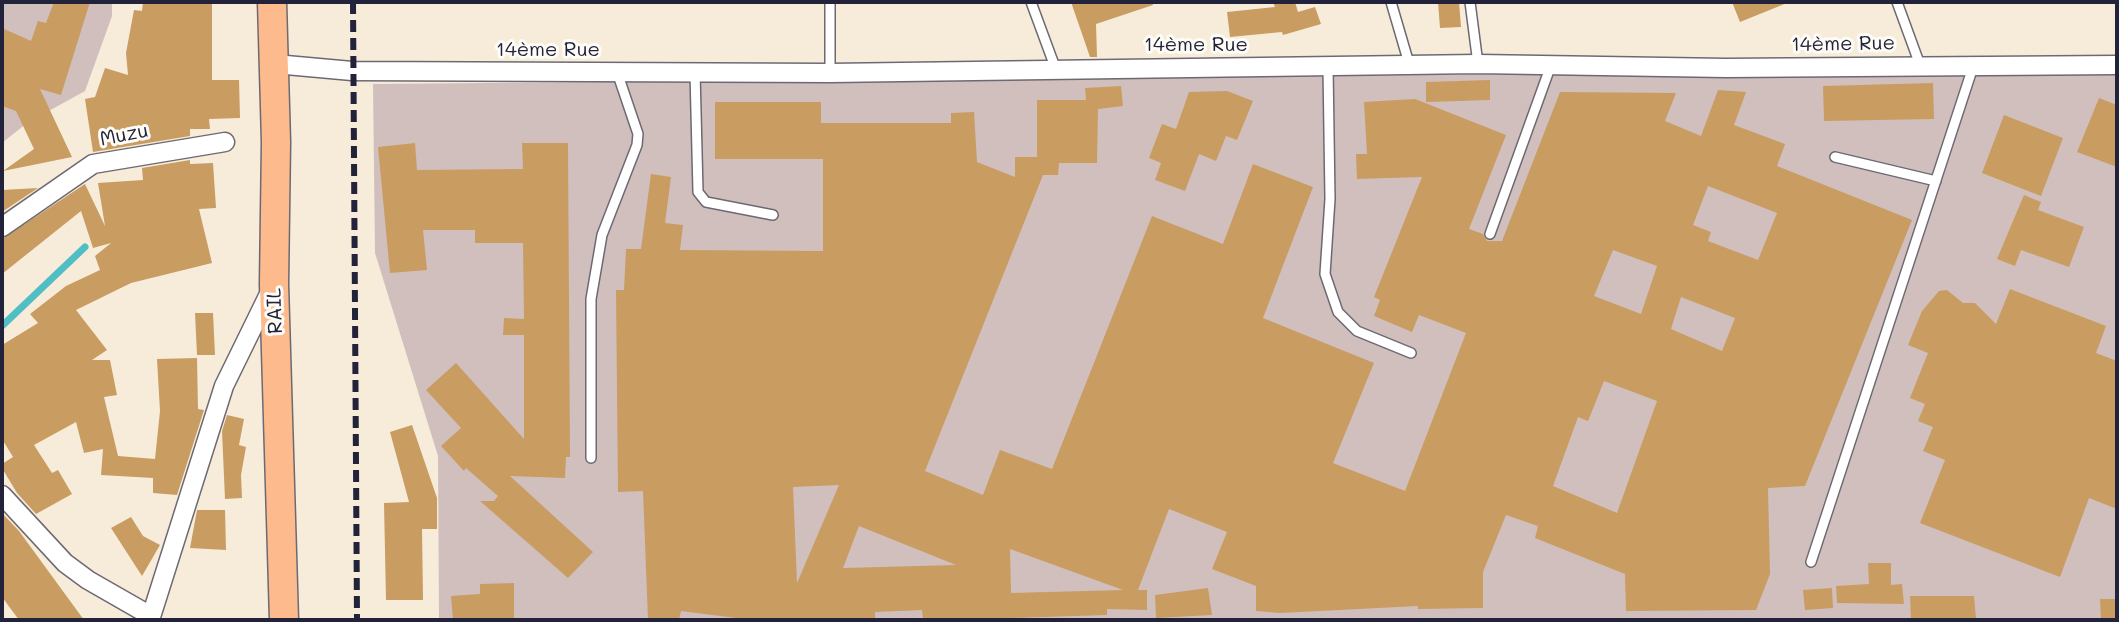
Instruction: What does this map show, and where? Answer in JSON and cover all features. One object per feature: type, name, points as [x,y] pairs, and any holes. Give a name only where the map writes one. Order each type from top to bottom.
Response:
[{"type":"main road","name":"RAIL","points":[[272,2],[275,64],[274,284],[284,620]]},
{"type":"street","name":"14ème Rue","points":[[275,64],[352,71],[830,73],[1055,67],[1410,67],[1478,64],[2117,65]]},
{"type":"street","name":"Muzu","points":[[2,227],[93,164],[225,142]]},
{"type":"street","points":[[2,495],[65,563],[150,618],[224,386],[274,284]]},
{"type":"lane","points":[[830,2],[830,73]]},
{"type":"lane","points":[[1031,2],[1055,67]]},
{"type":"lane","points":[[1391,2],[1410,67]]},
{"type":"lane","points":[[1470,2],[1478,64]]},
{"type":"lane","points":[[1897,2],[1920,65]]},
{"type":"lane","points":[[1490,234],[1551,65]]},
{"type":"lane","points":[[1328,67],[1330,199],[1325,274],[1338,312],[1357,331],[1411,353]]},
{"type":"lane","points":[[1811,562],[1973,67]]},
{"type":"lane","points":[[591,458],[591,299],[602,235],[637,145],[638,134],[617,72]]},
{"type":"lane","points":[[695,72],[698,192],[706,202],[773,215]]},
{"type":"lane","points":[[1835,157],[1936,181]]},
{"type":"shaded area","points":[[2,2],[112,2],[112,16],[85,91],[27,123],[2,143]]},
{"type":"shaded area","points":[[2117,69],[2117,620],[439,620],[438,456],[375,253],[373,84]]},
{"type":"building","points":[[54,2],[90,2],[61,95],[40,89],[72,157],[3,171],[34,149],[16,111],[2,106],[2,28],[31,41],[38,21],[46,23]]},
{"type":"building","points":[[143,2],[212,2],[212,80],[239,80],[240,118],[209,119],[210,129],[190,129],[190,136],[93,152],[85,99],[95,97],[105,68],[128,75],[126,53],[134,10],[142,11]]},
{"type":"building","points":[[1071,2],[1152,2],[1153,5],[1096,24],[1097,57],[1090,57]]},
{"type":"building","points":[[1273,2],[1295,2],[1298,12],[1315,7],[1321,24],[1283,35],[1282,32],[1230,37],[1227,12],[1275,7]]},
{"type":"building","points":[[1438,2],[1459,2],[1461,27],[1440,28]]},
{"type":"building","points":[[1732,2],[1787,2],[1787,3],[1740,22]]},
{"type":"building","points":[[1490,80],[1490,100],[1426,102],[1426,82]]},
{"type":"building","points":[[1933,83],[1934,119],[1824,121],[1823,86]]},
{"type":"building","points":[[1121,86],[1123,106],[1098,109],[1097,163],[1059,163],[1058,175],[1043,175],[925,471],[983,495],[1000,450],[1052,469],[1152,216],[1223,244],[1253,164],[1313,187],[1263,318],[1374,363],[1333,463],[1405,491],[1466,333],[1419,315],[1412,332],[1374,316],[1380,300],[1374,297],[1422,177],[1357,179],[1356,154],[1367,154],[1364,102],[1415,99],[1506,135],[1469,229],[1483,234],[1487,241],[1502,241],[1560,92],[1676,93],[1665,121],[1701,136],[1718,90],[1746,92],[1734,125],[1785,144],[1777,166],[1912,220],[1805,486],[1768,488],[1770,574],[1756,610],[1626,611],[1625,574],[1535,538],[1538,526],[1506,515],[1483,572],[1483,608],[1418,609],[1418,606],[1280,613],[1256,611],[1256,586],[1212,569],[1227,532],[1169,509],[1138,590],[1147,590],[1147,610],[1107,609],[1107,615],[923,619],[922,610],[875,612],[875,620],[736,618],[681,611],[679,620],[648,620],[643,491],[618,492],[616,290],[624,290],[626,249],[641,249],[651,174],[671,177],[665,223],[683,225],[680,250],[823,251],[823,159],[715,159],[715,102],[821,102],[821,123],[951,123],[951,113],[974,112],[977,162],[1015,177],[1015,157],[1037,157],[1037,100],[1086,100],[1085,88]],"holes":[[[1708,186],[1777,213],[1758,260],[1708,241],[1711,232],[1693,225]],[[1613,250],[1657,266],[1641,314],[1594,296]],[[1681,297],[1735,318],[1722,351],[1671,329]],[[1604,381],[1657,401],[1617,513],[1553,486],[1578,417],[1588,421]],[[839,485],[797,583],[793,487]],[[859,526],[956,565],[843,568]],[[1010,549],[1123,590],[1011,593]]]},
{"type":"building","points":[[1227,91],[1253,101],[1237,140],[1226,136],[1216,161],[1199,154],[1185,191],[1155,180],[1161,163],[1149,158],[1162,124],[1176,129],[1189,92]]},
{"type":"building","points":[[2099,98],[2117,105],[2117,167],[2077,152]]},
{"type":"building","points":[[2004,115],[2063,138],[2041,196],[1982,173]]},
{"type":"building","points":[[415,143],[417,170],[523,169],[522,143],[568,143],[570,457],[566,457],[565,478],[510,476],[593,552],[568,578],[480,501],[494,501],[498,496],[466,468],[464,471],[441,446],[461,428],[426,390],[456,363],[524,439],[524,335],[503,335],[504,318],[524,319],[523,243],[475,243],[475,230],[423,230],[427,270],[390,273],[378,147]]},
{"type":"building","points":[[190,160],[190,164],[213,163],[216,208],[199,209],[212,263],[131,283],[76,310],[107,350],[92,360],[110,360],[117,395],[104,397],[118,456],[155,459],[160,411],[157,359],[197,358],[198,409],[204,410],[177,495],[153,493],[153,478],[101,475],[103,449],[84,453],[76,422],[34,445],[52,473],[58,470],[72,494],[36,514],[17,493],[2,468],[2,464],[13,457],[2,439],[2,345],[38,323],[30,314],[66,286],[100,270],[95,256],[111,243],[93,248],[81,211],[2,274],[2,239],[85,184],[105,226],[98,183],[143,180],[142,168]]},
{"type":"building","points":[[38,188],[2,212],[2,190]]},
{"type":"building","points":[[2024,195],[2041,202],[2038,210],[2084,227],[2069,267],[2021,250],[2015,266],[1997,259]]},
{"type":"building","points":[[2010,289],[2106,326],[2096,353],[2117,361],[2117,509],[2089,498],[2060,577],[1920,523],[1945,460],[1923,451],[1933,427],[1918,421],[1925,404],[1910,398],[1928,353],[1908,345],[1922,311],[1939,291],[1947,290],[1963,303],[1975,303],[1996,324]]},
{"type":"building","points":[[195,313],[213,313],[215,355],[197,355]]},
{"type":"building","points":[[227,415],[244,419],[239,445],[246,447],[241,475],[242,498],[225,499],[222,431]]},
{"type":"building","points":[[412,425],[437,498],[437,529],[422,529],[423,600],[386,600],[384,503],[409,502],[390,432]]},
{"type":"building","points":[[197,510],[225,510],[226,550],[190,548]]},
{"type":"building","points":[[2,513],[19,531],[84,620],[19,620],[2,597]]},
{"type":"building","points":[[131,517],[143,536],[160,545],[142,576],[111,528]]},
{"type":"building","points":[[1868,563],[1891,563],[1891,585],[1902,584],[1904,604],[1837,603],[1836,586],[1869,584]]},
{"type":"building","points":[[514,583],[514,620],[453,620],[451,596],[480,594],[480,584]]},
{"type":"building","points":[[1208,588],[1212,615],[1156,618],[1155,595]]},
{"type":"building","points":[[1832,588],[1833,608],[1805,610],[1803,590]]},
{"type":"building","points":[[1910,596],[1974,596],[1976,619],[1911,620]]},
{"type":"building","points":[[2100,599],[2117,599],[2117,620],[2101,620]]},
{"type":"waterway","points":[[2,326],[85,247]]},
{"type":"railway","points":[[353,2],[357,620]]}]
